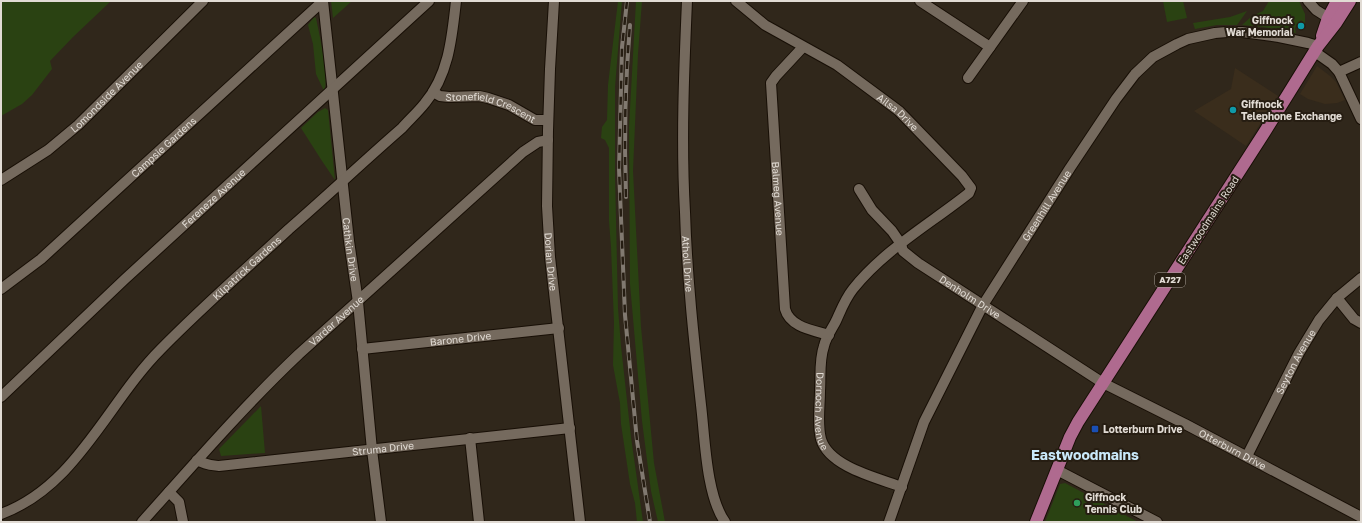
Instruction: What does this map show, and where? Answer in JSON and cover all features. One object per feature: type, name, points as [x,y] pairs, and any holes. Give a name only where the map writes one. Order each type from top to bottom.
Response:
[{"type":"main road","name":"Eastwoodmains Road","points":[[1332,21],[1337,1]]},
{"type":"main road","name":"Eastwoodmains Road","points":[[1036,522],[1078,422],[1264,133],[1317,49],[1332,21],[1350,1]]},
{"type":"street","name":"Lomondside Avenue","points":[[1,180],[48,150],[73,130],[203,1]]},
{"type":"street","name":"Cathkin Drive","points":[[323,1],[342,181],[358,302],[372,450],[381,522]]},
{"type":"street","name":"Campsie Gardens","points":[[1,290],[40,259],[323,1]]},
{"type":"street","name":"Fereneze Avenue","points":[[1,397],[109,294],[429,1]]},
{"type":"street","name":"Kilpatrick Gardens","points":[[1,514],[30,501],[54,481],[79,454],[159,350],[215,296],[402,128],[426,103],[433,92],[449,55],[456,1]]},
{"type":"street","name":"Dorian Drive","points":[[554,1],[548,120],[548,206],[550,257],[580,522]]},
{"type":"street","name":"Atholl Drive","points":[[686,1],[683,154],[689,291],[708,467],[714,498],[725,522]]},
{"type":"street","name":"Ailsa Drive","points":[[736,1],[759,21],[845,70],[899,111],[970,186],[971,188],[969,192],[901,244]]},
{"type":"street","points":[[920,1],[990,47]]},
{"type":"street","points":[[968,78],[1023,1]]},
{"type":"street","points":[[1308,1],[1316,10],[1332,21]]},
{"type":"street","name":"Greenhill Avenue","points":[[889,522],[924,422],[983,305],[1116,99],[1135,74],[1153,57],[1176,44],[1202,35],[1227,32],[1279,37],[1308,43],[1317,49]]},
{"type":"street","name":"Balmeg Avenue","points":[[803,47],[776,76],[772,83],[785,309],[786,315],[791,321],[829,335]]},
{"type":"street","points":[[1317,49],[1339,72],[1361,119]]},
{"type":"street","points":[[1339,72],[1361,62]]},
{"type":"street","name":"Stonefield Crescent","points":[[433,92],[440,96],[449,97],[479,96],[488,98],[509,105],[535,120],[548,120]]},
{"type":"street","name":"Vardar Avenue","points":[[142,522],[266,385],[523,152],[538,142],[548,140]]},
{"type":"street","name":"Denholm Drive","points":[[859,189],[872,210],[892,232],[901,244],[903,251],[911,258],[1103,383]]},
{"type":"street","name":"Dornoch Avenue","points":[[901,244],[873,267],[852,290],[824,344],[820,368],[820,427],[821,439],[825,447],[843,464],[902,487]]},
{"type":"street","name":"Seyton Avenue","points":[[1247,456],[1299,353],[1319,320],[1337,298],[1361,278]]},
{"type":"street","points":[[1337,298],[1354,319],[1361,323]]},
{"type":"street","name":"Barone Drive","points":[[362,349],[559,328]]},
{"type":"street","name":"Otterburn Drive","points":[[1103,383],[1180,421],[1361,517]]},
{"type":"street","name":"Struma Drive","points":[[197,460],[203,464],[219,466],[570,428]]},
{"type":"street","points":[[470,438],[479,522]]},
{"type":"street","points":[[1057,470],[1157,522]]},
{"type":"street","points":[[169,492],[179,502],[183,522]]},
{"type":"shaded area","points":[[1317,66],[1336,82],[1345,100],[1337,103],[1325,104],[1308,99],[1300,94]]},
{"type":"shaded area","points":[[1235,68],[1278,96],[1246,146],[1194,111],[1231,89]]},
{"type":"green space","points":[[1,1],[111,1],[50,61],[52,69],[32,95],[22,104],[1,116]]},
{"type":"green space","points":[[331,1],[352,1],[333,18]]},
{"type":"green space","points":[[618,1],[622,1],[615,87],[615,176],[618,308],[631,437],[643,522],[637,522],[613,365],[614,323],[609,221],[609,148],[605,140],[601,138],[602,127],[607,120],[608,85]]},
{"type":"green space","points":[[636,1],[642,1],[633,171],[641,327],[654,463],[665,522],[658,522],[651,491],[642,421],[630,284],[629,127]]},
{"type":"green space","points":[[1163,1],[1183,1],[1187,18],[1167,22]]},
{"type":"green space","points":[[1269,1],[1299,1],[1305,14],[1305,24],[1301,20],[1295,28],[1296,33],[1242,25],[1252,16],[1263,11]]},
{"type":"green space","points":[[1247,11],[1237,25],[1217,25],[1195,29],[1193,23],[1230,17]]},
{"type":"green space","points":[[314,17],[316,18],[325,67],[326,85],[324,91],[316,74],[313,44],[308,25]]},
{"type":"green space","points":[[325,108],[328,110],[335,180],[301,128],[318,112]]},
{"type":"green space","points":[[261,406],[265,453],[221,456],[219,449]]},
{"type":"green space","name":"Giffnock Tennis Club","points":[[1065,483],[1138,522],[1045,522],[1060,484]]},
{"type":"railway","points":[[627,1],[622,47],[619,169],[625,315],[637,441],[650,522]]},
{"type":"railway","points":[[626,197],[625,111],[630,25]]},
{"type":"place","name":"Giffnock War Memorial","points":[[1301,26]]},
{"type":"place","name":"Giffnock Telephone Exchange","points":[[1233,110]]},
{"type":"place","name":"Lotterburn Drive","points":[[1095,429]]},
{"type":"place","name":"Giffnock Tennis Club","points":[[1077,503]]},
{"type":"district","name":"Eastwoodmains","points":[[1085,455]]}]
